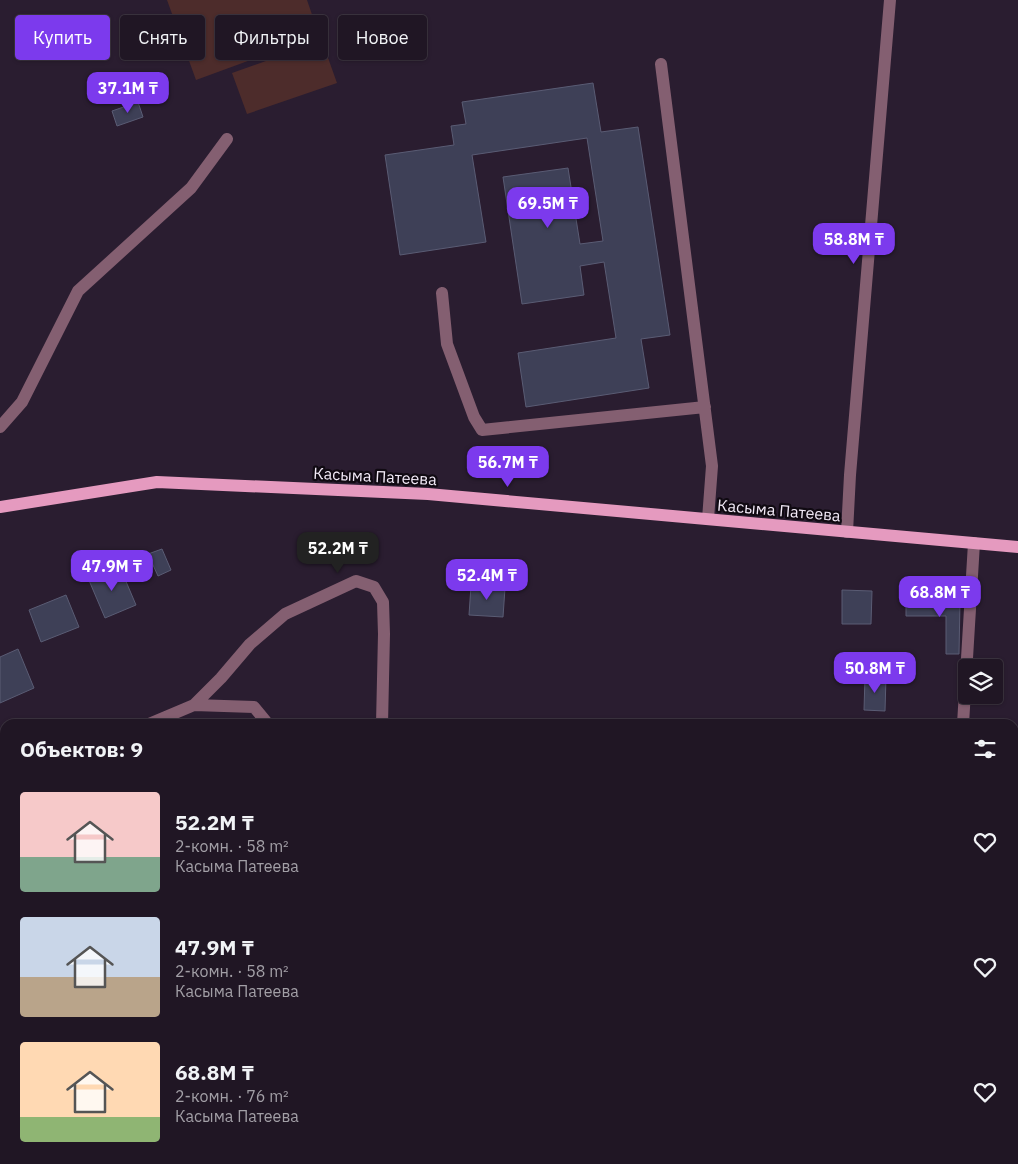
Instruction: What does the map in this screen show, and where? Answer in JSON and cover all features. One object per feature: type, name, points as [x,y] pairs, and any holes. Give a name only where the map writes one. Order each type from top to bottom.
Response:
[{"type":"main road","name":"Касыма Патеева","points":[[0,507],[157,482],[428,494],[1018,547]]},
{"type":"street","points":[[846,532],[890,0]]},
{"type":"street","points":[[661,64],[712,466],[708,520]]},
{"type":"street","points":[[0,427],[22,402],[78,291],[190,188],[227,139]]},
{"type":"street","points":[[442,293],[447,344],[474,417],[482,430],[705,407]]},
{"type":"street","points":[[962,719],[974,543]]},
{"type":"street","points":[[161,719],[194,705],[221,678],[250,644],[285,614],[356,581],[374,587],[383,602],[382,719]]},
{"type":"street","points":[[194,705],[254,707],[264,719]]},
{"type":"shaded area","points":[[167,0],[307,0],[312,15],[215,15],[215,60],[251,60],[196,80],[189,60],[205,60],[205,15],[172,15]]},
{"type":"shaded area","points":[[328,58],[337,83],[247,114],[232,73],[269,60],[328,60]]},
{"type":"building","points":[[593,83],[601,132],[638,127],[670,335],[641,339],[649,388],[526,407],[518,353],[616,338],[604,262],[580,266],[584,295],[522,304],[503,177],[568,168],[580,244],[603,241],[587,138],[472,155],[486,242],[400,255],[385,155],[454,145],[451,126],[466,124],[462,102]]},
{"type":"building","points":[[138,102],[143,117],[117,126],[112,111]]},
{"type":"building","points":[[162,549],[171,570],[158,576],[148,554]]},
{"type":"building","points":[[119,565],[136,605],[105,618],[88,578]]},
{"type":"building","points":[[471,586],[505,588],[503,617],[469,615]]},
{"type":"building","points":[[842,590],[872,591],[871,624],[842,624]]},
{"type":"building","points":[[66,595],[79,627],[41,642],[29,610]]},
{"type":"building","points":[[906,600],[960,601],[959,654],[946,654],[946,616],[906,616]]},
{"type":"building","points":[[18,649],[34,688],[0,703],[0,657]]},
{"type":"building","points":[[865,677],[886,677],[885,711],[864,710]]}]
